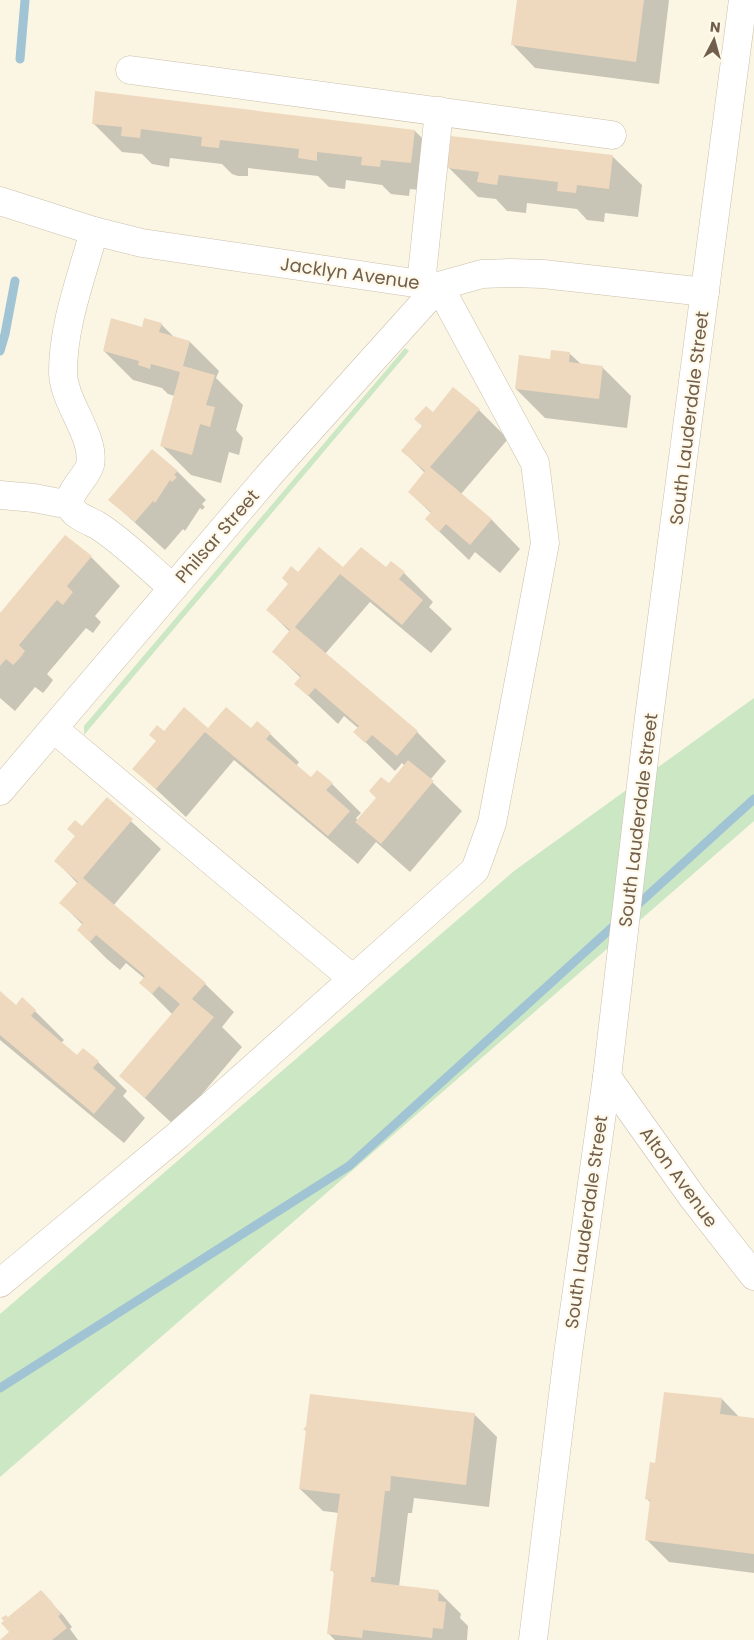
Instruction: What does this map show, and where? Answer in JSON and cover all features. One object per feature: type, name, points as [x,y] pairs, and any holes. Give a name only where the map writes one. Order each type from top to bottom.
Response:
[{"type":"street","name":"South Lauderdale Street","points":[[533,1640],[569,1345],[607,1076],[648,725],[742,0]]},
{"type":"street","points":[[130,70],[612,134]]},
{"type":"street","points":[[0,1283],[178,1135],[475,870],[492,823],[545,543],[535,463],[430,285],[439,112]]},
{"type":"street","name":"Jacklyn Avenue","points":[[0,201],[94,231],[142,243],[430,285],[482,274],[511,273],[553,275],[705,292]]},
{"type":"street","points":[[94,231],[68,328],[63,373],[69,400],[89,446],[90,466],[71,497],[70,505],[73,511],[104,530],[173,588]]},
{"type":"street","name":"Philsar Street","points":[[0,791],[430,285]]},
{"type":"street","points":[[0,495],[34,498],[70,505]]},
{"type":"street","points":[[54,729],[353,979]]},
{"type":"street","name":"Alton Avenue","points":[[607,1076],[693,1198],[754,1276]]},
{"type":"green space","points":[[405,348],[409,351],[84,735],[84,726]]},
{"type":"green space","points":[[754,698],[754,821],[0,1477],[0,1314],[514,871]]},
{"type":"building","points":[[517,0],[644,0],[636,62],[511,45]]},
{"type":"building","points":[[95,91],[415,130],[411,163],[381,160],[380,167],[361,165],[362,157],[317,152],[317,161],[298,158],[299,149],[220,140],[219,148],[208,147],[201,146],[202,137],[141,129],[140,138],[121,136],[122,127],[92,124]]},
{"type":"building","points":[[451,136],[613,155],[609,189],[577,185],[576,193],[557,191],[558,182],[499,175],[497,185],[477,182],[479,172],[447,168]]},
{"type":"building","points":[[111,318],[142,327],[144,318],[162,323],[159,332],[190,341],[183,366],[215,375],[206,405],[215,407],[210,427],[200,424],[192,455],[160,446],[180,372],[151,364],[150,369],[138,365],[139,361],[103,351]]},
{"type":"building","points":[[551,350],[570,352],[569,362],[603,366],[599,399],[515,389],[519,355],[550,359]]},
{"type":"building","points":[[453,387],[480,409],[430,467],[492,519],[470,545],[446,524],[439,532],[425,519],[431,512],[408,492],[425,471],[401,451],[422,426],[414,419],[426,406],[433,412]]},
{"type":"building","points":[[152,449],[178,471],[174,475],[177,477],[172,482],[170,480],[155,503],[153,501],[135,522],[108,500]]},
{"type":"building","points":[[65,535],[92,556],[67,586],[73,592],[63,605],[57,600],[19,645],[25,651],[20,658],[13,665],[6,659],[0,666],[0,613]]},
{"type":"building","points":[[319,547],[343,567],[361,547],[386,567],[391,561],[405,572],[399,579],[423,600],[402,625],[340,574],[295,627],[418,731],[397,756],[372,735],[365,743],[353,732],[359,726],[315,688],[308,696],[294,684],[301,676],[272,652],[290,630],[266,610],[288,584],[282,578],[291,566],[298,572]]},
{"type":"building","points":[[184,707],[208,728],[226,707],[251,728],[257,721],[271,733],[266,739],[311,777],[317,770],[333,783],[326,790],[350,811],[328,836],[205,732],[156,789],[132,769],[156,741],[149,735],[157,725],[164,731]]},
{"type":"building","points":[[408,760],[434,781],[381,844],[355,822],[376,798],[369,791],[381,777],[389,783]]},
{"type":"building","points":[[107,797],[133,819],[83,878],[206,983],[192,999],[214,1017],[145,1098],[119,1076],[180,1004],[159,986],[152,994],[139,983],[145,976],[96,935],[90,942],[77,930],[83,923],[59,903],[78,882],[54,861],[75,836],[67,829],[75,820],[82,826]]},
{"type":"building","points":[[0,991],[16,1005],[22,997],[36,1010],[31,1016],[77,1055],[83,1048],[99,1061],[93,1068],[116,1088],[94,1114],[0,1035]]},
{"type":"building","points":[[664,1392],[722,1398],[720,1414],[754,1418],[754,1554],[645,1540],[650,1500],[645,1499],[650,1462],[655,1463]]},
{"type":"building","points":[[310,1394],[475,1413],[466,1485],[391,1476],[390,1491],[385,1491],[375,1577],[371,1577],[371,1582],[439,1590],[438,1601],[446,1602],[443,1629],[433,1628],[432,1638],[363,1630],[362,1638],[327,1634],[334,1571],[330,1571],[340,1494],[299,1489],[306,1430],[303,1430],[306,1426]]},
{"type":"building","points":[[41,1590],[61,1614],[58,1616],[67,1628],[52,1640],[0,1640],[9,1632],[1,1623],[4,1621],[1,1618],[6,1615],[8,1617]]},
{"type":"waterway","points":[[20,59],[25,0]]},
{"type":"waterway","points":[[0,351],[15,281]]},
{"type":"waterway","points":[[634,908],[754,799]]},
{"type":"waterway","points":[[0,1388],[349,1166],[618,922]]}]
